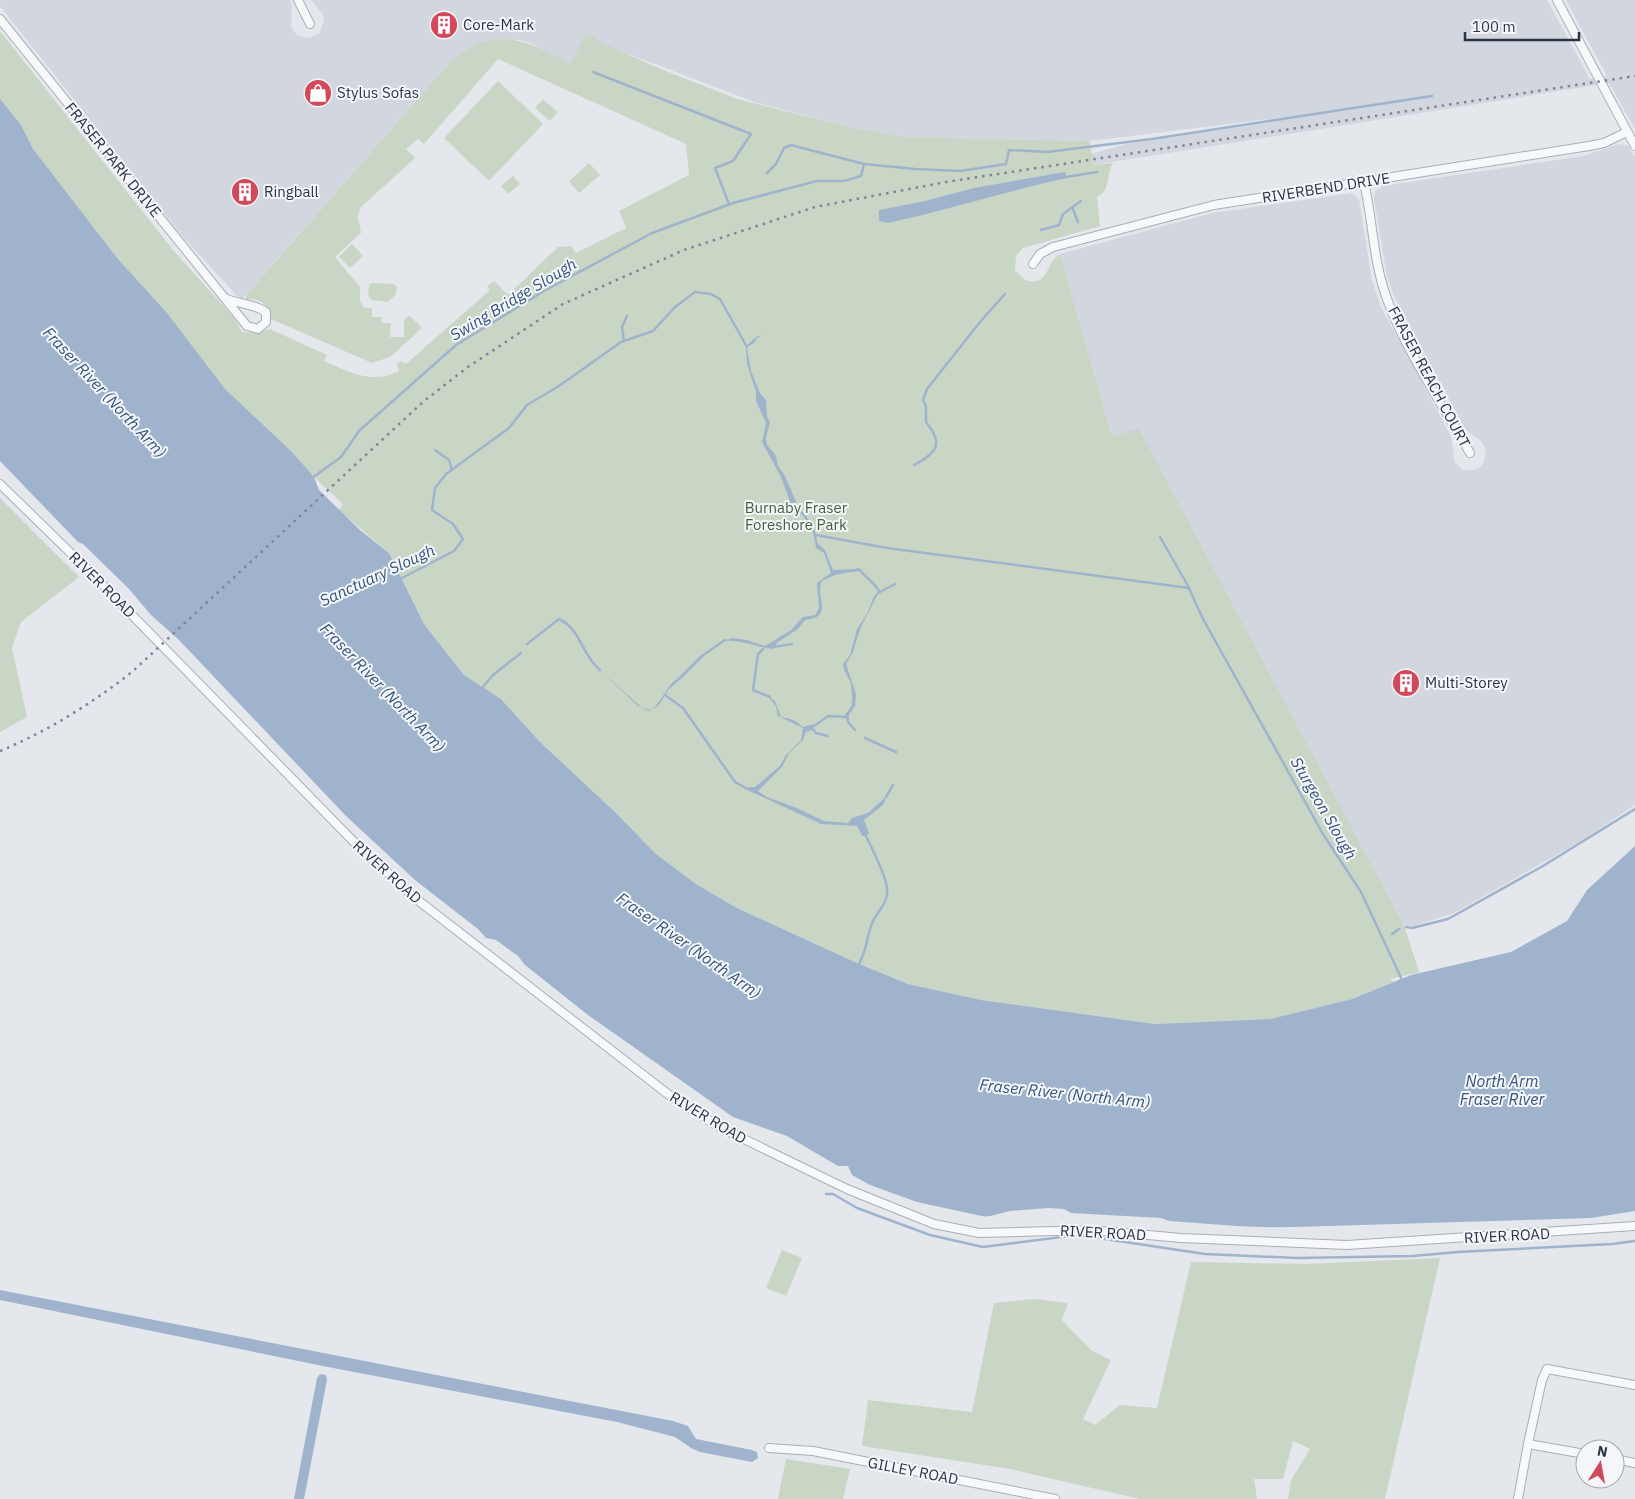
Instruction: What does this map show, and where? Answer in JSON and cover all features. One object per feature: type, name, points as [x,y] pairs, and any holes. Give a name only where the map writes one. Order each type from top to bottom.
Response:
[{"type":"street","points":[[298,0],[310,24]]},
{"type":"street","points":[[1557,0],[1635,146]]},
{"type":"street","name":"FRASER PARK DRIVE","points":[[0,19],[227,299],[251,328],[258,329],[266,322],[266,312],[258,307],[240,304],[227,299]]},
{"type":"street","name":"RIVERBEND DRIVE","points":[[1034,264],[1040,254],[1053,247],[1214,205],[1589,146],[1604,143],[1627,132]]},
{"type":"street","name":"FRASER REACH COURT","points":[[1364,182],[1377,264],[1387,298],[1415,356],[1470,454]]},
{"type":"street","name":"RIVER ROAD","points":[[0,484],[92,574],[354,842],[415,898],[673,1098],[721,1128],[847,1190],[934,1224],[979,1233],[1093,1230],[1181,1238],[1347,1244],[1567,1232],[1635,1226]]},
{"type":"street","points":[[1518,1499],[1542,1380],[1547,1369],[1635,1385]]},
{"type":"street","points":[[1528,1444],[1575,1452]]},
{"type":"street","name":"GILLEY ROAD","points":[[769,1448],[813,1451],[1055,1499]]},
{"type":"shaded area","points":[[0,0],[290,0],[292,6],[291,27],[297,35],[307,38],[319,34],[324,21],[322,13],[311,0],[1547,0],[1590,79],[1607,76],[1566,0],[1635,0],[1635,129],[1609,83],[829,207],[1076,158],[1127,144],[1384,105],[1090,141],[905,137],[845,126],[754,102],[584,37],[570,65],[532,44],[520,40],[497,39],[450,62],[241,300],[182,236],[0,6]]},
{"type":"shaded area","points":[[1619,144],[1628,146],[1635,157],[1635,805],[1581,841],[1454,913],[1414,926],[1404,925],[1139,430],[1112,436],[1060,254],[1212,213],[1352,193],[1359,199],[1372,281],[1381,307],[1451,436],[1455,463],[1463,470],[1473,470],[1479,468],[1484,462],[1486,449],[1480,440],[1465,429],[1394,296],[1387,277],[1374,198],[1375,191],[1383,186],[1583,156]]},
{"type":"green space","name":"Burnaby Fraser Foreshore Park","points":[[0,31],[173,250],[234,318],[242,332],[255,333],[270,329],[327,355],[324,361],[352,373],[370,377],[380,377],[399,371],[397,364],[401,361],[406,364],[490,290],[487,286],[494,281],[508,295],[558,247],[571,246],[576,253],[626,228],[619,211],[689,175],[686,144],[498,59],[424,144],[418,139],[406,149],[415,158],[360,208],[358,217],[361,233],[335,257],[360,287],[360,301],[364,308],[372,308],[372,317],[382,317],[382,323],[391,323],[390,337],[404,337],[404,320],[409,315],[422,328],[390,357],[372,363],[271,319],[263,303],[251,299],[246,300],[246,295],[450,62],[466,50],[481,43],[496,39],[524,42],[570,64],[588,33],[595,37],[594,39],[656,67],[737,99],[845,126],[905,137],[1090,141],[1093,165],[1113,163],[1106,187],[1097,197],[1100,226],[1023,248],[1016,256],[1015,270],[1025,280],[1039,280],[1060,254],[1112,436],[1139,429],[1404,925],[1419,972],[1390,979],[1394,982],[1352,999],[1270,1019],[1155,1024],[981,1000],[908,984],[857,963],[737,908],[696,884],[656,854],[616,813],[540,742],[501,699],[464,675],[424,624],[389,553],[339,510],[343,504],[271,433],[255,431],[0,128]]},
{"type":"green space","points":[[498,81],[543,124],[489,181],[444,138]]},
{"type":"green space","points":[[543,99],[558,112],[550,121],[535,108]]},
{"type":"green space","points":[[589,163],[600,175],[579,193],[569,181]]},
{"type":"green space","points":[[513,176],[520,184],[508,194],[501,186]]},
{"type":"green space","points":[[352,244],[363,256],[350,268],[339,257]]},
{"type":"green space","points":[[372,283],[393,284],[397,287],[396,294],[388,302],[371,300],[368,295],[369,286]]},
{"type":"green space","points":[[0,498],[79,577],[21,622],[12,648],[27,717],[0,732]]},
{"type":"green space","points":[[782,1250],[802,1258],[786,1296],[766,1288]]},
{"type":"green space","points":[[1440,1258],[1385,1499],[1288,1499],[1291,1480],[1310,1449],[1293,1441],[1283,1479],[1254,1479],[1257,1499],[1140,1499],[1010,1469],[862,1446],[868,1400],[972,1412],[994,1303],[1034,1299],[1068,1303],[1062,1320],[1092,1351],[1111,1360],[1083,1419],[1095,1425],[1120,1405],[1157,1408],[1191,1262],[1307,1264]]},
{"type":"green space","points":[[786,1459],[850,1469],[843,1499],[778,1499]]},
{"type":"water","name":"North Arm Fraser River","points":[[0,99],[21,125],[33,149],[117,258],[167,313],[225,389],[292,452],[314,477],[319,490],[360,530],[389,553],[424,624],[464,675],[501,699],[540,742],[616,813],[656,854],[696,884],[737,908],[857,963],[908,984],[981,1000],[1155,1024],[1270,1019],[1352,999],[1411,975],[1511,952],[1567,921],[1587,890],[1635,846],[1635,1214],[1581,1221],[1381,1230],[1227,1226],[1023,1214],[962,1218],[899,1199],[841,1173],[784,1139],[734,1121],[676,1086],[430,898],[359,831],[0,467]]},
{"type":"water","points":[[1065,172],[1067,178],[910,218],[888,223],[879,221],[879,210],[925,201],[974,188]]},
{"type":"water","points":[[763,335],[747,347],[751,371],[760,393],[766,400],[767,416],[770,423],[766,437],[767,445],[776,456],[778,466],[785,476],[800,511],[793,510],[781,477],[762,442],[766,423],[756,401],[756,392],[747,364],[746,346],[756,337]]},
{"type":"water","points":[[815,541],[825,550],[833,570],[859,569],[859,571],[844,573],[821,582],[822,607],[819,615],[805,620],[798,629],[778,642],[773,649],[742,642],[722,641],[733,638],[765,646],[791,630],[803,617],[815,615],[819,608],[817,583],[831,573],[824,553],[816,548]]},
{"type":"water","points":[[880,590],[860,629],[853,652],[846,664],[856,694],[855,706],[847,718],[845,715],[852,705],[852,695],[851,683],[843,664],[850,655],[857,629],[867,614],[874,596]]},
{"type":"water","points":[[599,669],[641,707],[650,710],[655,707],[673,682],[683,677],[668,690],[659,705],[649,711],[638,706]]},
{"type":"water","points":[[768,697],[775,701],[781,717],[794,720],[803,727],[818,723],[812,730],[806,732],[803,740],[789,753],[782,767],[758,791],[767,797],[797,808],[824,821],[848,823],[852,818],[868,813],[887,796],[883,805],[864,820],[869,833],[866,836],[862,836],[857,826],[821,824],[743,788],[755,787],[780,766],[786,755],[801,740],[803,728],[778,716],[776,706]]},
{"type":"water","points":[[0,1290],[673,1421],[688,1426],[696,1439],[752,1450],[757,1452],[758,1458],[752,1462],[700,1452],[675,1437],[617,1422],[328,1367],[0,1300]]},
{"type":"water","points":[[320,1374],[326,1375],[327,1380],[304,1499],[294,1499],[317,1378]]},
{"type":"pier","points":[[0,461],[78,542],[83,544],[129,589],[151,615],[179,640],[346,816],[415,880],[478,929],[486,938],[496,940],[518,956],[525,965],[588,1015],[733,1117],[787,1136],[838,1166],[848,1166],[852,1175],[870,1185],[917,1202],[986,1217],[1010,1211],[1048,1208],[1064,1209],[1071,1213],[1161,1218],[1169,1221],[1264,1228],[1591,1218],[1635,1211],[1635,1216],[1580,1224],[1381,1232],[1227,1228],[1023,1216],[962,1221],[898,1202],[840,1175],[783,1141],[733,1123],[674,1088],[509,959],[429,900],[266,742],[154,624],[106,579],[0,470]]},
{"type":"waterway","points":[[593,72],[751,134],[733,161],[715,168],[729,204]]},
{"type":"waterway","points":[[767,173],[776,164],[784,148],[791,145],[864,164],[960,171],[1006,164],[1009,150],[1047,152],[1152,139],[1432,96]]},
{"type":"waterway","name":"Swing Bridge Slough","points":[[312,478],[341,457],[359,431],[456,345],[544,291],[652,233],[733,203],[817,181],[844,181],[861,176],[864,164]]},
{"type":"waterway","points":[[1066,177],[1097,172]]},
{"type":"waterway","points":[[1041,230],[1059,225],[1063,214],[1081,201]]},
{"type":"waterway","points":[[1072,207],[1078,222]]},
{"type":"waterway","name":"Sanctuary Slough","points":[[398,580],[454,551],[463,539],[453,524],[432,510],[435,488],[446,474],[509,428],[527,405],[559,386],[621,342],[653,331],[675,307],[695,292],[711,294],[720,299],[747,347]]},
{"type":"waterway","points":[[914,465],[933,452],[936,442],[935,436],[926,422],[926,406],[923,400],[927,389],[980,322],[1005,294]]},
{"type":"waterway","points":[[624,341],[622,327],[627,316]]},
{"type":"waterway","points":[[435,450],[449,460],[452,470]]},
{"type":"waterway","points":[[797,509],[810,524],[816,542]]},
{"type":"waterway","points":[[816,535],[887,548],[1189,588]]},
{"type":"waterway","name":"Sturgeon Slough","points":[[1160,537],[1187,584],[1203,619],[1323,834],[1361,892],[1403,982]]},
{"type":"waterway","points":[[856,570],[859,569],[879,591]]},
{"type":"waterway","points":[[878,593],[895,584]]},
{"type":"waterway","points":[[527,644],[559,619],[572,629],[589,658],[600,670]]},
{"type":"waterway","points":[[680,678],[702,656],[725,640]]},
{"type":"waterway","points":[[773,647],[792,644]]},
{"type":"waterway","points":[[763,649],[758,654],[753,690],[770,697]]},
{"type":"waterway","points":[[482,688],[493,675],[521,653]]},
{"type":"waterway","points":[[665,695],[683,708],[735,782],[746,788]]},
{"type":"waterway","points":[[847,714],[848,722],[855,730]]},
{"type":"waterway","points":[[817,724],[828,716],[846,717]]},
{"type":"waterway","points":[[812,728],[816,733],[828,736]]},
{"type":"waterway","points":[[865,738],[896,752]]},
{"type":"waterway","points":[[886,797],[893,785]]},
{"type":"waterway","points":[[1406,927],[1412,928],[1448,919],[1543,866],[1635,809]]},
{"type":"waterway","points":[[858,966],[865,950],[872,923],[887,893],[884,876],[865,834]]},
{"type":"waterway","points":[[1392,934],[1399,929]]},
{"type":"waterway","points":[[826,1194],[833,1194],[857,1208],[930,1235],[983,1247],[1078,1235],[1205,1254],[1297,1258],[1413,1256],[1635,1241]]},
{"type":"railway","points":[[0,751],[35,735],[69,716],[132,672],[424,401],[468,367],[563,304],[684,250],[815,207],[946,182],[1635,76]]},
{"type":"place","name":"Core-Mark","points":[[444,25]]},
{"type":"place","name":"Stylus Sofas","points":[[318,93]]},
{"type":"place","name":"Ringball","points":[[245,192]]},
{"type":"place","name":"Multi-Storey","points":[[1406,683]]},
{"type":"water label","name":"Fraser River (North Arm)","points":[[105,392]]},
{"type":"water label","name":"Fraser River (North Arm)","points":[[383,687]]},
{"type":"water label","name":"Fraser River (North Arm)","points":[[689,945]]},
{"type":"water label","name":"Fraser River (North Arm)","points":[[1065,1093]]}]
